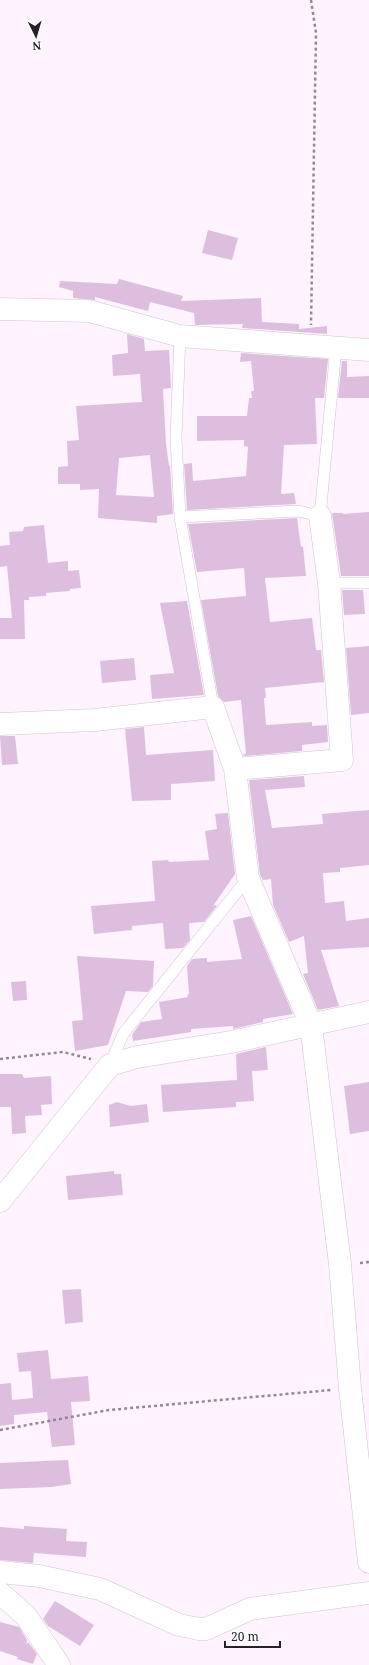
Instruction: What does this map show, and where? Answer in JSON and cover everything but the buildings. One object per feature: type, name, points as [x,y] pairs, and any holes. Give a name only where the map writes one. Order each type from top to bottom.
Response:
[{"type":"street","points":[[0,309],[89,311],[180,336],[369,350]]},
{"type":"street","points":[[234,769],[342,760],[328,583],[320,516]]},
{"type":"street","points":[[0,724],[95,720],[213,707],[234,769],[248,878],[311,1025],[340,1264],[350,1388],[369,1562]]},
{"type":"street","points":[[0,1201],[110,1065],[137,1057],[231,1042],[369,1012]]},
{"type":"street","points":[[0,1572],[39,1576],[100,1589],[179,1625],[199,1629],[206,1629],[250,1609],[369,1592]]},
{"type":"street","points":[[0,1593],[26,1616],[59,1665]]},
{"type":"lane","points":[[180,336],[176,438],[180,517],[213,707]]},
{"type":"lane","points":[[180,517],[298,511],[320,516],[336,348]]},
{"type":"lane","points":[[328,583],[369,583]]},
{"type":"lane","points":[[110,1065],[123,1034],[248,878]]},
{"type":"path","points":[[311,0],[316,41],[311,346]]},
{"type":"path","points":[[0,1059],[63,1052],[110,1065]]},
{"type":"path","points":[[0,1430],[109,1410],[350,1388]]}]
